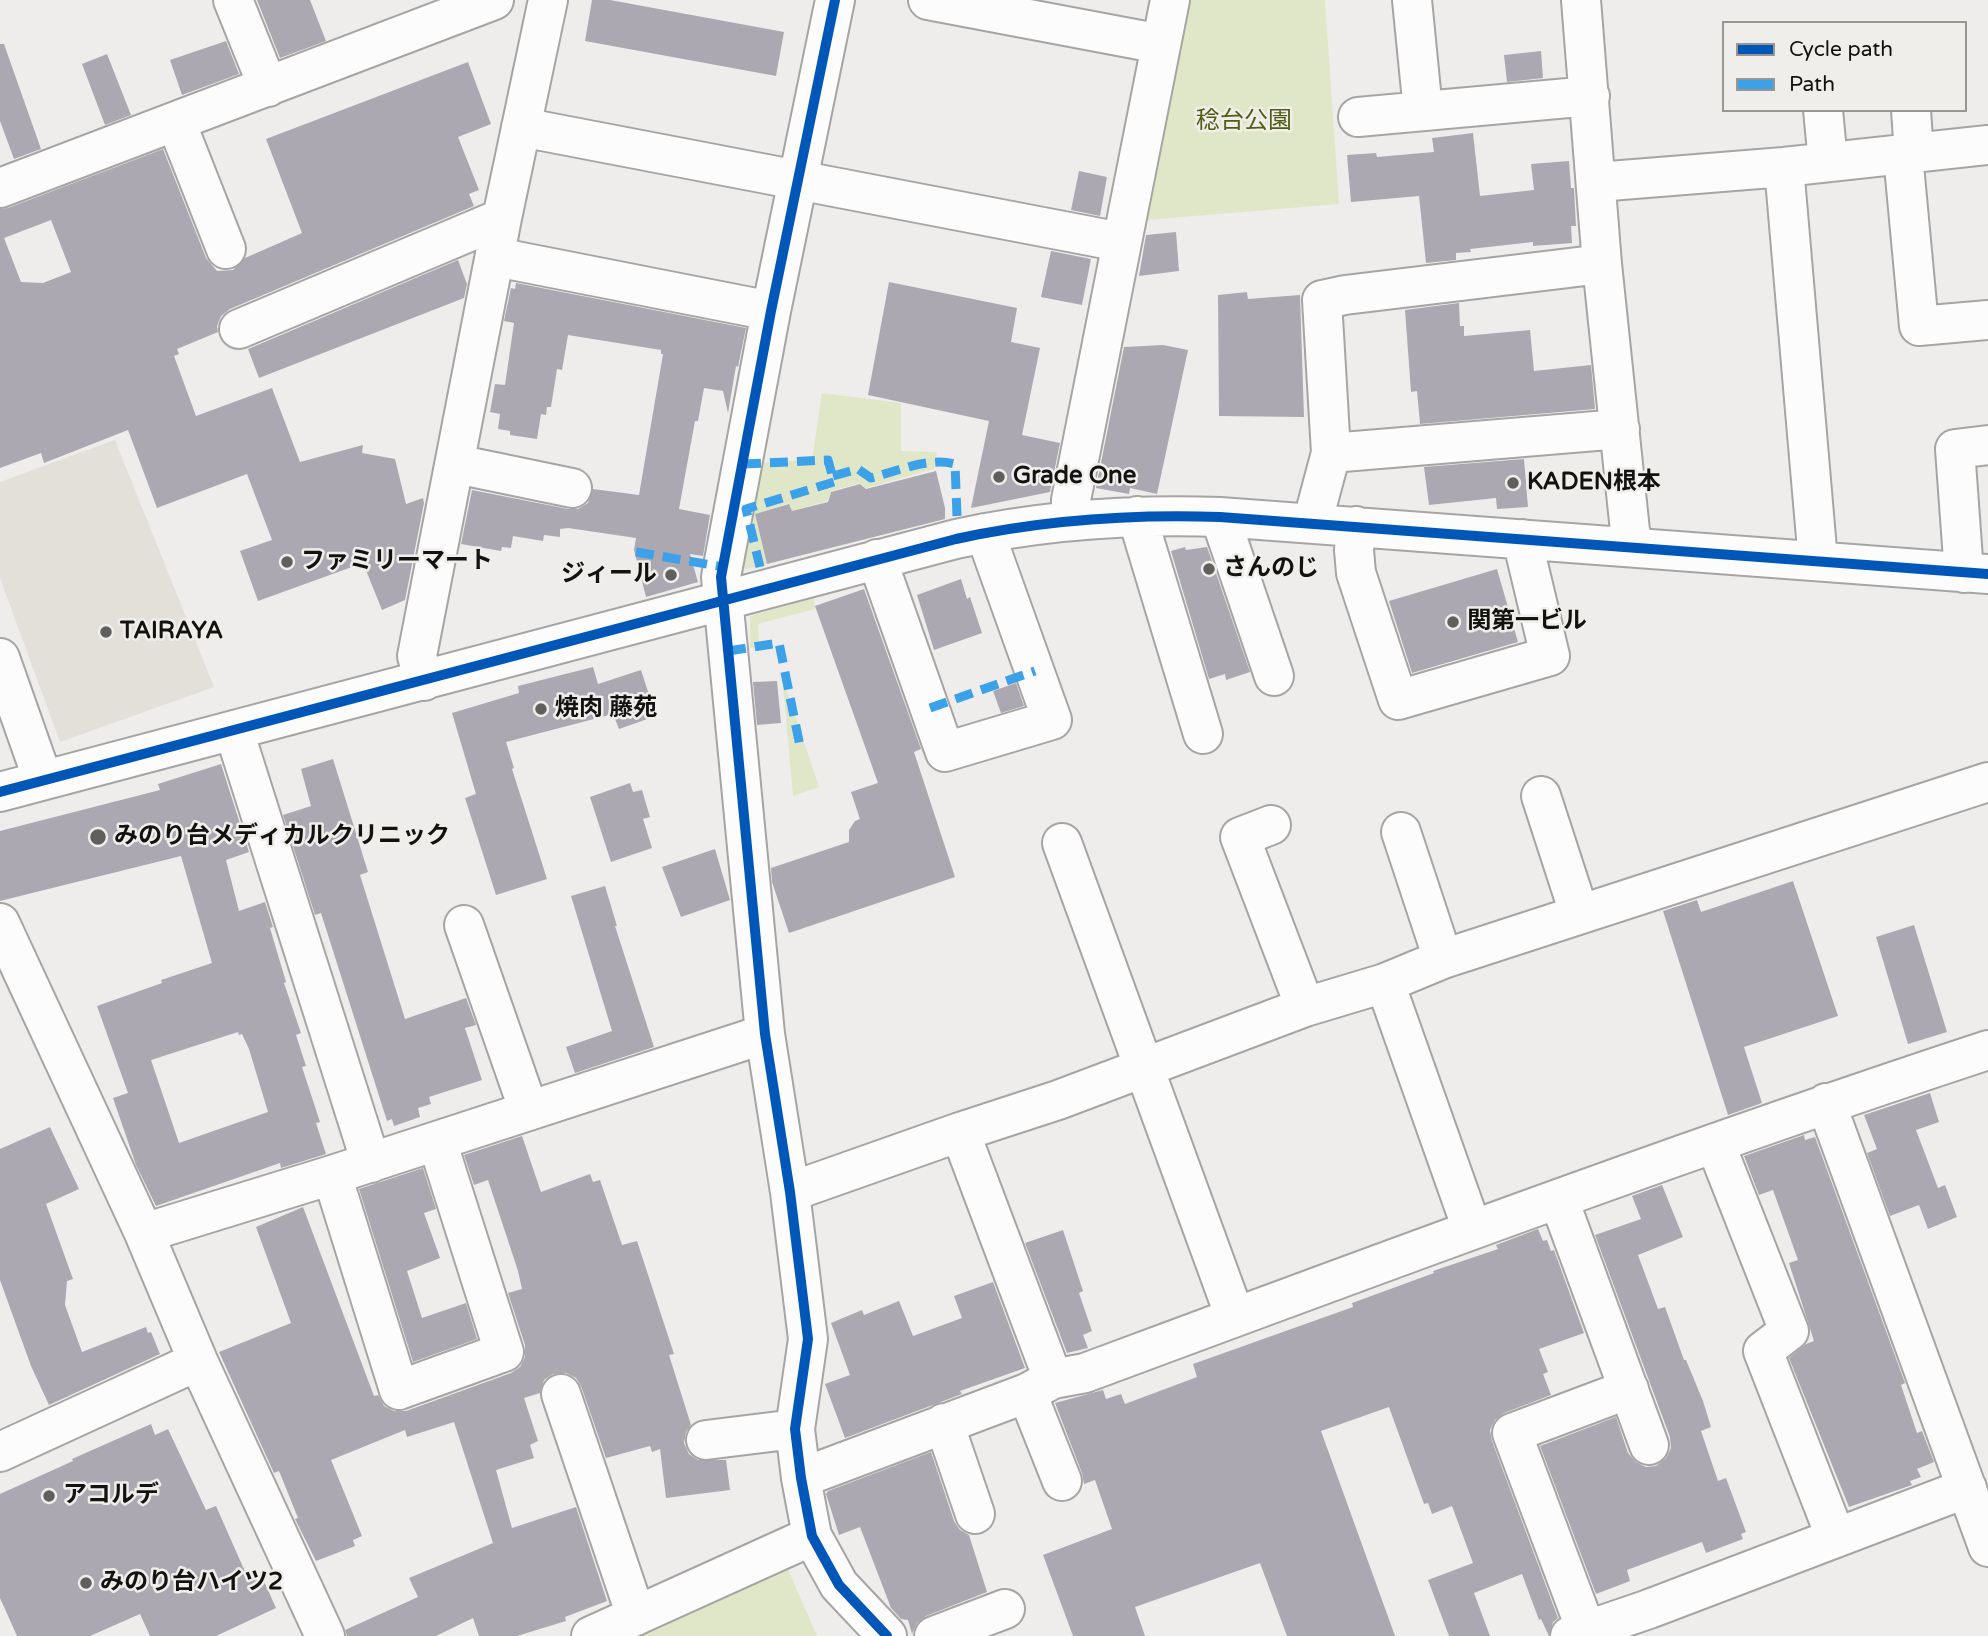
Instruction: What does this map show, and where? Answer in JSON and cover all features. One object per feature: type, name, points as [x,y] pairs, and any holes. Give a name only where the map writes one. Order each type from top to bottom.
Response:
[{"type":"street","points":[[233,0],[268,88]]},
{"type":"street","points":[[0,188],[268,88],[429,11],[494,0]]},
{"type":"street","points":[[424,681],[417,656],[502,218],[548,0]]},
{"type":"street","points":[[835,0],[771,311],[721,577],[765,1034],[790,1192],[808,1339],[795,1429],[801,1478],[812,1536],[839,1585],[887,1636]]},
{"type":"street","points":[[928,0],[1161,44]]},
{"type":"street","points":[[1071,520],[1071,500],[1170,0]]},
{"type":"street","points":[[1412,0],[1423,111]]},
{"type":"street","points":[[1581,0],[1602,264],[1630,531],[1635,547]]},
{"type":"street","points":[[1358,117],[1590,96]]},
{"type":"street","points":[[1823,112],[1828,162]]},
{"type":"street","points":[[1911,112],[1908,154],[1919,326],[1988,320]]},
{"type":"street","points":[[176,122],[226,249]]},
{"type":"street","points":[[521,127],[1121,242]]},
{"type":"street","points":[[1597,182],[1784,167],[1988,145]]},
{"type":"street","points":[[1784,167],[1818,561]]},
{"type":"street","points":[[239,329],[502,218]]},
{"type":"street","points":[[496,257],[771,311]]},
{"type":"street","points":[[1315,524],[1316,509],[1331,453],[1322,300],[1602,264]]},
{"type":"street","points":[[1331,453],[1620,429]]},
{"type":"street","points":[[0,792],[724,602],[877,559],[985,533],[1071,520],[1137,516],[1220,517],[1976,574],[1955,449],[1988,445]]},
{"type":"street","points":[[456,464],[572,488]]},
{"type":"street","points":[[1137,516],[1203,734]]},
{"type":"street","points":[[1220,517],[1274,676]]},
{"type":"street","points":[[1356,527],[1356,573],[1398,700],[1550,656],[1522,538]]},
{"type":"street","points":[[877,559],[945,752],[1052,720],[985,533]]},
{"type":"street","points":[[0,658],[43,780]]},
{"type":"street","points":[[234,731],[371,1163]]},
{"type":"street","points":[[790,1192],[1058,1100],[1305,1007],[1385,983],[1443,959],[1988,782]]},
{"type":"street","points":[[1541,796],[1579,913]]},
{"type":"street","points":[[1401,832],[1443,959]]},
{"type":"street","points":[[1240,836],[1305,1007]]},
{"type":"street","points":[[1062,843],[1235,1317]]},
{"type":"street","points":[[0,923],[144,1233],[198,1362],[325,1636]]},
{"type":"street","points":[[464,925],[529,1111]]},
{"type":"street","points":[[1385,983],[1472,1229]]},
{"type":"street","points":[[144,1233],[371,1163],[765,1034]]},
{"type":"street","points":[[801,1478],[1040,1386],[1085,1373],[1405,1257],[1472,1229],[1826,1103],[1988,1050]]},
{"type":"street","points":[[1826,1103],[1988,1547]]},
{"type":"street","points":[[960,1132],[1040,1386],[1062,1481]]},
{"type":"street","points":[[332,1175],[400,1390],[504,1352],[437,1141]]},
{"type":"street","points":[[1716,1143],[1789,1331],[1763,1351],[1836,1538]]},
{"type":"street","points":[[1559,1200],[1649,1445]]},
{"type":"street","points":[[0,1452],[198,1362]]},
{"type":"street","points":[[1629,1389],[1512,1433],[1578,1633],[1654,1622],[1836,1538],[1966,1488]]},
{"type":"street","points":[[561,1394],[636,1616]]},
{"type":"street","points":[[944,1423],[975,1514]]},
{"type":"street","points":[[706,1440],[795,1429]]},
{"type":"street","points":[[592,1636],[812,1536]]},
{"type":"street","points":[[934,1636],[1005,1609]]},
{"type":"shaded area","name":"TAIRAYA","points":[[115,440],[214,687],[60,742],[0,578],[0,482]]},
{"type":"green space","name":"稔台公園","points":[[1179,0],[1325,0],[1339,204],[1134,221]]},
{"type":"green space","points":[[822,393],[901,403],[901,451],[937,452],[934,469],[866,488],[860,483],[831,491],[827,501],[792,511],[789,503],[755,514],[767,564],[734,572],[755,463],[812,460]]},
{"type":"green space","points":[[814,598],[815,609],[758,624],[759,647],[750,648],[750,616]]},
{"type":"green space","points":[[782,676],[819,787],[793,796]]},
{"type":"green space","points":[[784,1560],[817,1636],[626,1636]]},
{"type":"building","points":[[257,0],[310,0],[326,41],[280,58]]},
{"type":"building","points":[[592,0],[610,0],[784,32],[776,76],[585,41]]},
{"type":"building","points":[[226,41],[239,74],[182,95],[170,60]]},
{"type":"building","points":[[0,44],[4,44],[41,149],[14,159],[0,121]]},
{"type":"building","points":[[1541,51],[1543,78],[1507,82],[1504,55]]},
{"type":"building","points":[[107,54],[131,115],[105,125],[82,64]]},
{"type":"building","points":[[468,62],[491,124],[458,137],[479,190],[469,194],[474,206],[230,309],[221,316],[218,332],[177,349],[179,354],[174,356],[196,416],[272,388],[300,462],[363,445],[362,453],[395,459],[406,504],[423,498],[424,503],[405,600],[382,610],[363,563],[258,601],[240,551],[272,540],[247,474],[157,508],[128,430],[44,463],[41,453],[0,468],[0,209],[163,149],[206,258],[217,271],[233,270],[245,258],[302,233],[266,139]],"holes":[[[51,220],[71,272],[43,283],[21,282],[4,238]]]},
{"type":"building","points":[[1473,133],[1480,196],[1534,190],[1531,164],[1569,161],[1576,226],[1571,226],[1572,243],[1533,246],[1533,242],[1470,249],[1471,252],[1456,253],[1456,260],[1426,263],[1419,196],[1351,202],[1347,155],[1376,153],[1377,157],[1434,152],[1432,138]]},
{"type":"building","points":[[1079,171],[1107,177],[1100,216],[1071,210]]},
{"type":"building","points":[[1176,232],[1179,271],[1139,276],[1146,235]]},
{"type":"building","points":[[1051,251],[1091,259],[1082,305],[1041,297]]},
{"type":"building","points":[[458,260],[467,284],[464,298],[259,378],[248,349]]},
{"type":"building","points":[[889,282],[1017,308],[1011,342],[1040,348],[1022,435],[1060,443],[1050,492],[971,508],[989,421],[868,395]]},
{"type":"building","points":[[516,283],[746,328],[728,413],[723,391],[704,388],[698,421],[695,421],[679,509],[710,515],[703,556],[690,554],[698,582],[646,597],[634,550],[636,538],[568,528],[560,529],[560,537],[544,535],[543,541],[513,536],[511,548],[502,547],[501,551],[461,544],[472,490],[568,509],[578,509],[588,503],[593,489],[639,495],[663,354],[661,350],[568,335],[562,370],[557,369],[551,407],[547,407],[546,415],[541,414],[537,439],[510,435],[510,431],[498,429],[500,414],[490,412],[495,384],[505,385],[514,323],[504,321],[511,288],[515,289]]},
{"type":"building","points":[[1247,292],[1248,299],[1300,295],[1304,417],[1219,416],[1218,295]]},
{"type":"building","points":[[1459,303],[1460,326],[1464,326],[1464,336],[1530,330],[1534,371],[1591,365],[1595,409],[1420,424],[1417,391],[1411,392],[1405,310]]},
{"type":"building","points":[[1163,345],[1188,350],[1157,494],[1130,488],[1129,494],[1096,488],[1124,347]]},
{"type":"building","points":[[1524,459],[1528,507],[1497,509],[1496,498],[1429,505],[1424,467]]},
{"type":"building","points":[[936,471],[945,519],[767,564],[755,514],[789,504],[792,511],[828,502],[831,492],[860,484],[866,489]]},
{"type":"building","points":[[1185,547],[1186,550],[1207,547],[1250,672],[1226,680],[1225,674],[1209,679],[1171,551]]},
{"type":"building","name":"関第一ビル","points":[[1497,569],[1518,642],[1412,673],[1389,601]]},
{"type":"building","points":[[961,579],[982,633],[934,650],[917,595]]},
{"type":"building","points":[[864,589],[921,749],[914,752],[955,877],[789,933],[772,882],[771,868],[849,842],[849,830],[855,821],[860,819],[851,792],[878,783],[815,606]]},
{"type":"building","points":[[593,667],[598,684],[641,670],[656,716],[619,729],[613,714],[506,742],[547,879],[496,895],[465,798],[476,794],[452,713],[519,693],[518,686]]},
{"type":"building","points":[[777,681],[781,723],[757,725],[753,682]]},
{"type":"building","points":[[1016,683],[1024,706],[1001,713],[993,691]]},
{"type":"building","points":[[333,759],[368,872],[360,875],[405,1019],[466,998],[476,1025],[465,1028],[482,1080],[429,1097],[431,1104],[418,1108],[420,1117],[394,1126],[392,1119],[387,1121],[321,913],[315,915],[283,815],[311,806],[301,769]]},
{"type":"building","points":[[221,764],[249,852],[226,860],[239,911],[265,902],[286,982],[284,983],[301,1033],[296,1035],[306,1066],[302,1067],[320,1122],[316,1123],[326,1154],[281,1168],[280,1163],[156,1206],[136,1165],[113,1098],[128,1093],[97,1006],[212,963],[181,856],[0,901],[0,831],[160,790],[158,784]],"holes":[[[238,1032],[239,1035],[242,1034],[249,1049],[268,1112],[179,1143],[151,1060]]]},
{"type":"building","points":[[630,783],[633,792],[642,790],[650,817],[643,819],[652,848],[611,862],[590,797]]},
{"type":"building","points":[[715,849],[730,900],[681,917],[662,867]]},
{"type":"building","points":[[1793,881],[1838,1016],[1744,1047],[1762,1103],[1728,1115],[1663,911],[1697,900],[1701,912]]},
{"type":"building","points":[[605,886],[654,1047],[575,1073],[566,1047],[612,1031],[571,896]]},
{"type":"building","points":[[1914,925],[1947,1032],[1908,1044],[1876,937]]},
{"type":"building","points":[[1930,1093],[1939,1122],[1916,1130],[1938,1188],[1945,1185],[1957,1217],[1928,1229],[1919,1205],[1890,1216],[1867,1153],[1877,1149],[1864,1115]]},
{"type":"building","points":[[50,1127],[79,1189],[46,1204],[73,1279],[67,1281],[65,1305],[82,1352],[146,1327],[148,1333],[151,1332],[160,1354],[49,1405],[31,1366],[0,1280],[0,1149]]},
{"type":"building","points":[[1804,1135],[1805,1140],[1815,1137],[1905,1383],[1901,1385],[1917,1433],[1922,1431],[1934,1462],[1917,1469],[1921,1477],[1910,1481],[1912,1485],[1849,1507],[1789,1358],[1814,1341],[1789,1263],[1798,1260],[1773,1190],[1759,1195],[1744,1156]]},
{"type":"building","points":[[522,1136],[541,1192],[590,1174],[593,1182],[600,1180],[622,1245],[637,1241],[674,1354],[669,1355],[691,1425],[686,1432],[684,1443],[689,1454],[698,1460],[726,1460],[730,1490],[666,1498],[660,1449],[652,1452],[650,1446],[606,1458],[576,1378],[566,1373],[553,1374],[544,1380],[540,1393],[524,1398],[538,1441],[530,1445],[534,1458],[496,1470],[512,1528],[576,1507],[607,1601],[565,1617],[566,1621],[517,1636],[479,1636],[473,1618],[436,1636],[347,1636],[345,1630],[418,1597],[409,1578],[493,1543],[454,1422],[407,1437],[405,1430],[331,1460],[362,1536],[353,1540],[355,1546],[316,1561],[295,1519],[298,1518],[279,1471],[274,1473],[219,1352],[291,1323],[256,1227],[303,1207],[374,1396],[378,1395],[384,1406],[394,1411],[406,1411],[511,1373],[520,1367],[525,1357],[525,1345],[508,1293],[522,1289],[518,1271],[488,1180],[474,1185],[464,1155]]},
{"type":"building","points":[[423,1168],[436,1209],[424,1213],[440,1258],[407,1271],[422,1318],[466,1303],[477,1339],[413,1362],[359,1189]]},
{"type":"building","points":[[1662,1185],[1683,1237],[1638,1255],[1658,1309],[1665,1307],[1684,1360],[1703,1401],[1711,1427],[1701,1431],[1718,1481],[1726,1478],[1746,1532],[1741,1534],[1743,1539],[1706,1553],[1702,1542],[1627,1570],[1630,1581],[1596,1594],[1540,1446],[1616,1417],[1628,1453],[1636,1462],[1646,1467],[1656,1466],[1666,1458],[1671,1448],[1670,1437],[1595,1235],[1641,1219],[1632,1196]]},
{"type":"building","points":[[1538,1229],[1543,1241],[1547,1240],[1551,1251],[1554,1250],[1584,1333],[1539,1349],[1548,1372],[1543,1374],[1551,1395],[1504,1413],[1495,1420],[1490,1430],[1558,1618],[1553,1622],[1549,1636],[1541,1619],[1539,1620],[1522,1574],[1474,1593],[1490,1636],[1449,1636],[1428,1580],[1473,1563],[1452,1506],[1432,1514],[1428,1503],[1424,1504],[1389,1407],[1321,1431],[1395,1636],[1287,1636],[1260,1563],[1135,1607],[1145,1636],[1073,1636],[1043,1555],[1112,1529],[1095,1480],[1084,1484],[1055,1403],[1103,1390],[1106,1399],[1121,1394],[1125,1404],[1197,1377],[1193,1364],[1353,1307],[1352,1303],[1498,1249],[1496,1245]]},
{"type":"building","points":[[1063,1230],[1083,1291],[1079,1293],[1092,1331],[1083,1335],[1088,1348],[1067,1353],[1025,1243]]},
{"type":"building","points":[[993,1282],[1025,1368],[960,1391],[962,1394],[845,1438],[825,1384],[850,1375],[831,1323],[862,1310],[864,1315],[899,1301],[913,1336],[962,1318],[954,1296]]},
{"type":"building","points":[[151,1424],[155,1435],[168,1429],[206,1510],[216,1506],[247,1576],[255,1572],[259,1581],[263,1579],[276,1608],[216,1636],[150,1636],[140,1614],[90,1636],[17,1636],[0,1598],[0,1494]]},
{"type":"building","points":[[931,1452],[954,1521],[960,1530],[969,1535],[987,1592],[926,1616],[917,1623],[912,1634],[908,1620],[901,1619],[891,1608],[860,1527],[839,1535],[826,1494]]},
{"type":"marked path","points":[[743,464],[828,460],[834,482],[746,509],[760,567]]},
{"type":"marked path","points":[[833,476],[858,469],[871,478],[934,462],[955,464],[957,516]]},
{"type":"marked path","points":[[636,552],[724,567]]},
{"type":"marked path","points":[[728,651],[779,643],[801,751]]},
{"type":"marked path","points":[[930,708],[1035,671]]},
{"type":"cycle path","points":[[835,0],[771,311],[721,577],[765,1034],[790,1192],[808,1339],[795,1429],[801,1478],[812,1536],[839,1585],[887,1636]]},
{"type":"cycle path","points":[[0,792],[956,539],[1054,523],[1153,516],[1220,517],[1988,574]]},
{"type":"place","name":"Grade One","points":[[999,477]]},
{"type":"place","name":"KADEN根本","points":[[1513,483]]},
{"type":"place","name":"ファミリーマート","points":[[287,562]]},
{"type":"place","name":"さんのじ","points":[[1209,569]]},
{"type":"place","name":"ジィール","points":[[671,575]]},
{"type":"place","name":"関第一ビル","points":[[1453,622]]},
{"type":"place","name":"TAIRAYA","points":[[106,632]]},
{"type":"place","name":"焼肉 藤苑","points":[[541,709]]},
{"type":"place","name":"みのり台メディカルクリニック","points":[[98,837]]},
{"type":"place","name":"アコルデ","points":[[49,1496]]},
{"type":"place","name":"みのり台ハイツ2","points":[[86,1583]]}]
